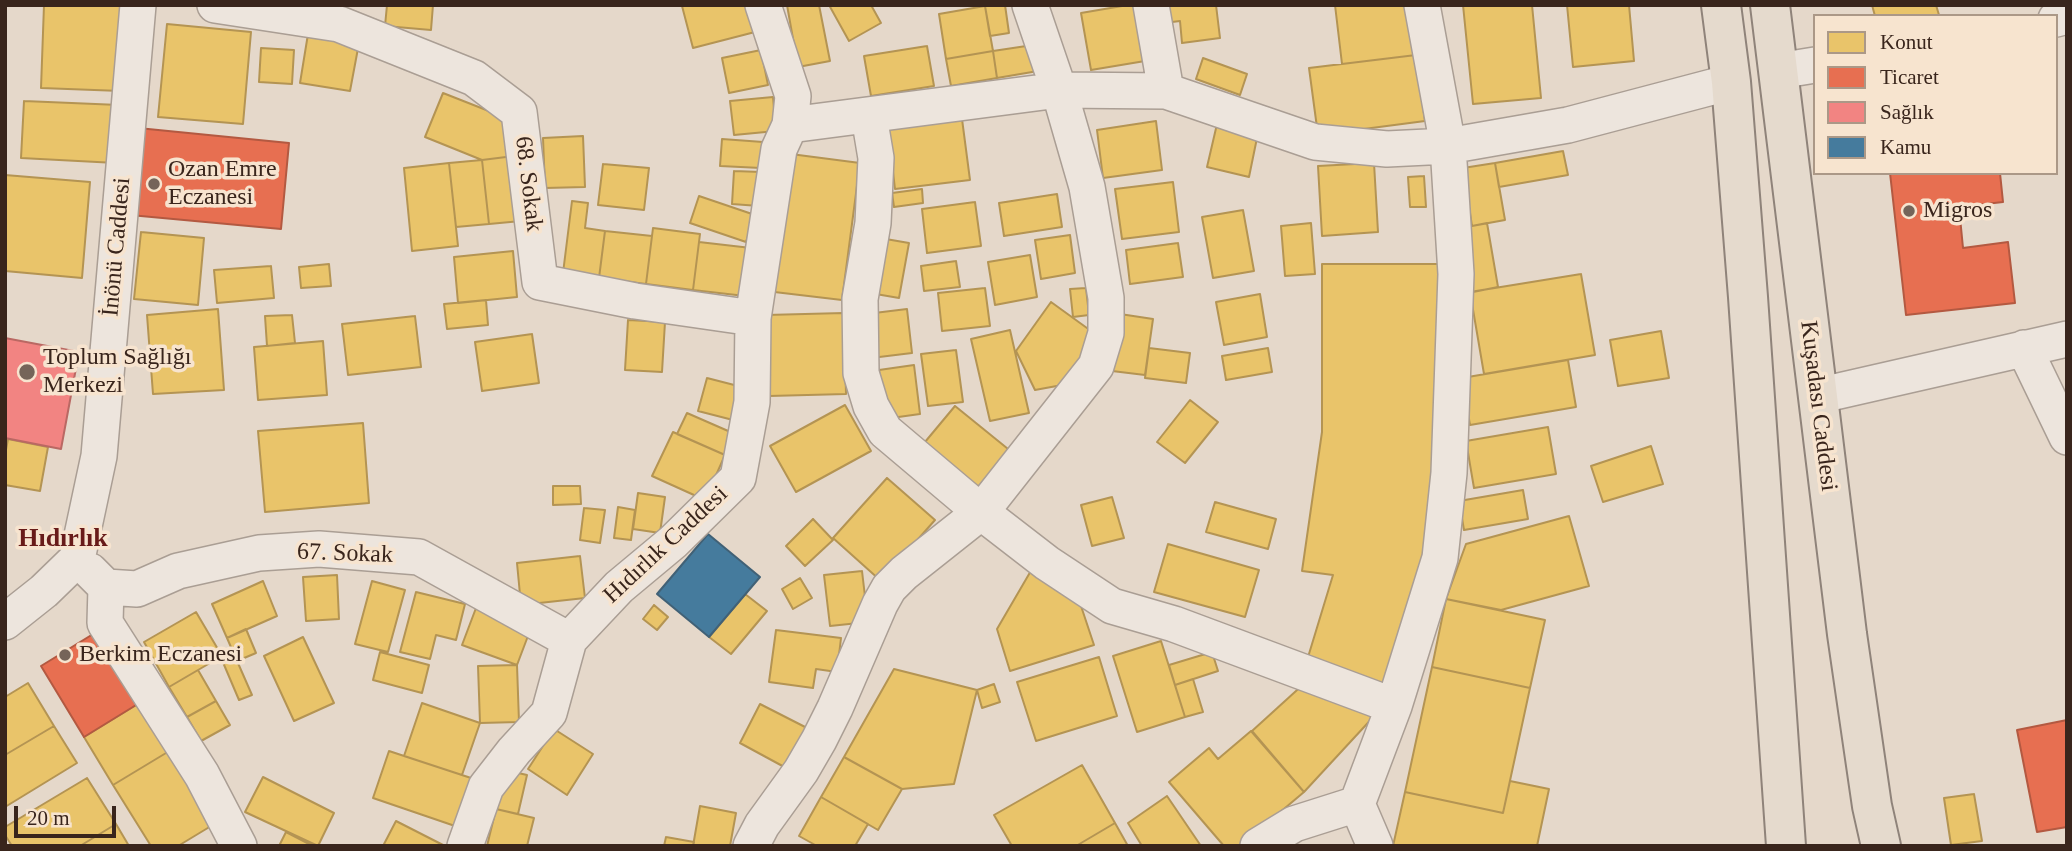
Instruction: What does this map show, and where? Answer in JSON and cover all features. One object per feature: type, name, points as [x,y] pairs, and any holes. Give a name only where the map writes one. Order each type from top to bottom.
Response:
[{"type":"main road","points":[[1721,5],[1731,82],[1749,311],[1786,846]]},
{"type":"main road","name":"Kuşadası Caddesi","points":[[1770,5],[1847,634],[1872,806],[1881,846]]},
{"type":"main road","points":[[1872,806],[1896,846]]},
{"type":"street","name":"İnönü Caddesi","points":[[77,559],[99,456],[138,5]]},
{"type":"street","name":"68. Sokak","points":[[215,5],[339,23],[474,78],[519,112],[540,282],[635,301],[753,318]]},
{"type":"street","name":"Hıdırlık Caddesi","points":[[465,846],[486,787],[549,713],[569,639],[619,586],[673,542],[738,478],[752,402],[753,318],[779,149],[790,125],[793,96],[763,5]]},
{"type":"street","points":[[751,846],[819,740],[889,588],[981,512],[1096,366],[1106,333],[1106,298],[1087,187],[1059,90],[1030,5]]},
{"type":"street","points":[[1151,5],[1166,91]]},
{"type":"street","points":[[1375,846],[1357,804],[1394,706],[1440,558],[1448,472],[1456,274],[1448,146],[1422,5]]},
{"type":"street","points":[[1778,71],[1813,65]]},
{"type":"street","points":[[790,125],[1059,90],[1166,91],[1315,142],[1387,149],[1448,146],[1568,125],[1731,82]]},
{"type":"street","points":[[869,116],[876,158],[873,223],[860,299],[860,373],[871,406],[886,431],[1046,563],[1112,606],[1174,624],[1394,706]]},
{"type":"street","points":[[1817,396],[2067,339]]},
{"type":"street","points":[[2024,348],[2067,437]]},
{"type":"street","name":"67. Sokak","points":[[106,587],[137,589],[177,571],[259,553],[319,549],[419,557],[569,639]]},
{"type":"street","points":[[5,622],[44,591],[77,559],[106,587],[105,623],[202,775],[239,846]]},
{"type":"street","points":[[1258,846],[1294,824],[1357,804]]},
{"type":"building: Konut","points":[[44,5],[124,5],[121,91],[41,88]]},
{"type":"building: Konut","points":[[387,5],[433,5],[431,30],[385,26]]},
{"type":"building: Konut","points":[[747,5],[755,32],[693,48],[682,6]]},
{"type":"building: Konut","points":[[787,5],[819,5],[830,61],[798,67]]},
{"type":"building: Konut","points":[[829,5],[871,5],[881,23],[849,41]]},
{"type":"building: Konut","points":[[1005,5],[1009,33],[990,36],[985,6]]},
{"type":"building: Konut","points":[[1136,5],[1145,61],[1091,70],[1081,13]]},
{"type":"building: Konut","points":[[1161,5],[1216,5],[1220,38],[1182,43],[1180,21],[1164,23]]},
{"type":"building: Konut","points":[[1335,5],[1409,5],[1416,55],[1342,64]]},
{"type":"building: Konut","points":[[1463,5],[1532,5],[1541,98],[1473,104]]},
{"type":"building: Konut","points":[[1567,5],[1629,5],[1634,61],[1573,67]]},
{"type":"building: Konut","points":[[1872,5],[1936,5],[1939,14],[1874,14]]},
{"type":"building: Konut","points":[[985,6],[993,51],[946,59],[939,14]]},
{"type":"building: Konut","points":[[167,24],[251,32],[243,124],[158,117]]},
{"type":"building: Konut","points":[[308,34],[359,43],[350,91],[300,83]]},
{"type":"building: Konut","points":[[1033,45],[1038,71],[997,78],[993,51]]},
{"type":"building: Konut","points":[[927,46],[934,86],[871,96],[864,56]]},
{"type":"building: Konut","points":[[261,48],[294,50],[292,84],[259,82]]},
{"type":"building: Konut","points":[[761,50],[768,85],[729,93],[722,58]]},
{"type":"building: Konut","points":[[993,51],[997,78],[951,86],[946,59]]},
{"type":"building: Konut","points":[[1416,55],[1425,121],[1318,135],[1309,68]]},
{"type":"building: Konut","points":[[1203,58],[1247,74],[1240,95],[1196,79]]},
{"type":"building: Konut","points":[[443,93],[504,117],[514,156],[482,160],[425,137]]},
{"type":"building: Konut","points":[[773,97],[776,131],[734,135],[730,101]]},
{"type":"building: Konut","points":[[24,101],[119,105],[116,163],[21,158]]},
{"type":"building: Konut","points":[[962,119],[970,180],[895,189],[888,129]]},
{"type":"building: Konut","points":[[1156,121],[1162,170],[1103,178],[1097,130]]},
{"type":"building: Konut","points":[[1217,124],[1258,133],[1249,177],[1207,167]]},
{"type":"building: Konut","points":[[583,136],[585,187],[545,188],[543,138]]},
{"type":"building: Konut","points":[[722,139],[763,142],[761,168],[720,166]]},
{"type":"building: Konut","points":[[1563,151],[1568,175],[1499,187],[1495,163]]},
{"type":"building: Konut","points":[[783,153],[860,163],[842,300],[766,291]]},
{"type":"building: Konut","points":[[514,156],[521,221],[489,224],[482,160]]},
{"type":"building: Konut","points":[[482,160],[489,224],[456,227],[449,163]]},
{"type":"building: Konut","points":[[449,163],[458,246],[412,251],[404,168]]},
{"type":"building: Konut","points":[[1374,163],[1378,232],[1322,236],[1318,166]]},
{"type":"building: Konut","points":[[1495,163],[1505,220],[1472,226],[1463,168]]},
{"type":"building: Konut","points":[[603,164],[649,168],[644,210],[598,205]]},
{"type":"building: Konut","points":[[734,171],[761,172],[759,206],[732,204]]},
{"type":"building: Konut","points":[[5,175],[90,182],[82,278],[5,271]]},
{"type":"building: Konut","points":[[1424,176],[1426,207],[1410,207],[1408,177]]},
{"type":"building: Konut","points":[[1173,182],[1179,232],[1122,239],[1115,189]]},
{"type":"building: Konut","points":[[922,189],[923,203],[894,207],[892,193]]},
{"type":"building: Konut","points":[[1057,194],[1062,227],[1004,236],[999,203]]},
{"type":"building: Konut","points":[[699,196],[755,215],[746,242],[690,223]]},
{"type":"building: Konut","points":[[572,201],[588,203],[585,228],[605,231],[599,278],[563,273]]},
{"type":"building: Konut","points":[[975,202],[981,246],[927,253],[922,209]]},
{"type":"building: Konut","points":[[1243,210],[1254,271],[1213,278],[1202,217]]},
{"type":"building: Konut","points":[[1311,223],[1315,274],[1285,276],[1281,226]]},
{"type":"building: Konut","points":[[1487,223],[1498,287],[1473,292],[1462,228]]},
{"type":"building: Konut","points":[[653,228],[700,234],[693,290],[646,284]]},
{"type":"building: Konut","points":[[605,231],[652,236],[646,284],[599,278]]},
{"type":"building: Konut","points":[[141,232],[204,238],[198,305],[134,299]]},
{"type":"building: Konut","points":[[1070,235],[1075,273],[1041,279],[1035,240]]},
{"type":"building: Konut","points":[[880,238],[909,243],[899,298],[870,293]]},
{"type":"building: Konut","points":[[699,242],[751,248],[745,296],[693,290]]},
{"type":"building: Konut","points":[[1178,243],[1183,277],[1130,284],[1126,250]]},
{"type":"building: Konut","points":[[513,251],[517,297],[458,303],[454,257]]},
{"type":"building: Konut","points":[[1030,255],[1037,297],[995,305],[988,262]]},
{"type":"building: Konut","points":[[956,261],[960,287],[924,291],[921,266]]},
{"type":"building: Konut","points":[[329,264],[331,286],[301,288],[299,267]]},
{"type":"building: Konut","points":[[1322,264],[1441,264],[1441,448],[1426,554],[1390,689],[1305,667],[1333,575],[1302,571],[1322,432]]},
{"type":"building: Konut","points":[[271,266],[274,298],[217,303],[214,270]]},
{"type":"building: Konut","points":[[1581,274],[1595,355],[1484,374],[1470,292]]},
{"type":"building: Konut","points":[[985,288],[990,326],[942,331],[938,293]]},
{"type":"building: Konut","points":[[1086,288],[1089,315],[1073,317],[1070,289]]},
{"type":"building: Konut","points":[[1260,294],[1267,337],[1224,345],[1216,302]]},
{"type":"building: Konut","points":[[486,300],[488,325],[447,329],[444,304]]},
{"type":"building: Konut","points":[[1051,302],[1098,336],[1062,385],[1035,390],[1016,351]]},
{"type":"building: Konut","points":[[218,309],[224,390],[153,394],[147,315]]},
{"type":"building: Konut","points":[[907,309],[912,353],[871,358],[866,314]]},
{"type":"building: Konut","points":[[844,313],[846,394],[769,396],[766,315]]},
{"type":"building: Konut","points":[[1120,314],[1153,319],[1145,375],[1112,371]]},
{"type":"building: Konut","points":[[292,315],[295,343],[267,346],[265,316]]},
{"type":"building: Konut","points":[[415,316],[421,367],[348,375],[342,324]]},
{"type":"building: Konut","points":[[628,320],[665,322],[662,372],[625,370]]},
{"type":"building: Konut","points":[[1010,330],[1029,413],[990,421],[971,339]]},
{"type":"building: Konut","points":[[1661,331],[1669,378],[1618,386],[1610,340]]},
{"type":"building: Konut","points":[[532,334],[539,383],[482,391],[475,342]]},
{"type":"building: Konut","points":[[323,341],[327,395],[258,400],[254,347]]},
{"type":"building: Konut","points":[[1149,348],[1190,353],[1186,383],[1145,378]]},
{"type":"building: Konut","points":[[1268,348],[1272,372],[1226,380],[1222,356]]},
{"type":"building: Konut","points":[[956,350],[963,402],[928,406],[921,354]]},
{"type":"building: Konut","points":[[1568,360],[1576,407],[1470,425],[1462,378]]},
{"type":"building: Konut","points":[[914,365],[920,414],[884,419],[879,370]]},
{"type":"building: Konut","points":[[707,378],[742,387],[733,420],[698,411]]},
{"type":"building: Konut","points":[[1190,400],[1218,422],[1185,463],[1157,442]]},
{"type":"building: Konut","points":[[845,405],[871,451],[796,492],[770,446]]},
{"type":"building: Konut","points":[[955,406],[1013,453],[979,495],[920,448]]},
{"type":"building: Konut","points":[[687,413],[735,434],[725,455],[677,434]]},
{"type":"building: Konut","points":[[363,423],[369,503],[265,512],[258,431]]},
{"type":"building: Konut","points":[[1548,427],[1556,474],[1474,488],[1466,441]]},
{"type":"building: Konut","points":[[673,432],[725,455],[705,500],[652,476]]},
{"type":"building: Konut","points":[[8,439],[48,447],[40,491],[5,485]]},
{"type":"building: Konut","points":[[1651,446],[1663,484],[1603,502],[1591,466]]},
{"type":"building: Konut","points":[[887,478],[935,520],[881,581],[833,538]]},
{"type":"building: Konut","points":[[553,486],[580,486],[581,504],[553,505]]},
{"type":"building: Konut","points":[[1523,490],[1528,519],[1464,530],[1459,501]]},
{"type":"building: Konut","points":[[638,493],[665,497],[660,533],[633,529]]},
{"type":"building: Konut","points":[[1112,497],[1124,538],[1092,546],[1081,505]]},
{"type":"building: Konut","points":[[1215,502],[1276,519],[1268,549],[1206,532]]},
{"type":"building: Konut","points":[[618,507],[635,510],[631,540],[614,538]]},
{"type":"building: Konut","points":[[584,508],[605,510],[600,543],[580,540]]},
{"type":"building: Konut","points":[[1569,516],[1589,586],[1501,610],[1446,599],[1466,544]]},
{"type":"building: Konut","points":[[813,519],[833,540],[805,566],[786,546]]},
{"type":"building: Konut","points":[[1168,544],[1259,570],[1245,617],[1154,592]]},
{"type":"building: Konut","points":[[580,556],[585,598],[521,605],[517,563]]},
{"type":"building: Konut","points":[[1032,569],[1080,603],[1094,645],[1010,671],[997,629]]},
{"type":"building: Konut","points":[[862,571],[868,622],[830,626],[824,575]]},
{"type":"building: Konut","points":[[337,575],[339,619],[306,621],[303,577]]},
{"type":"building: Konut","points":[[800,578],[812,598],[793,609],[782,589]]},
{"type":"building: Konut","points":[[263,581],[277,616],[227,638],[212,604]]},
{"type":"building: Konut","points":[[372,581],[405,590],[388,652],[355,644]]},
{"type":"building: Konut","points":[[416,592],[465,604],[456,640],[436,635],[430,659],[400,652]]},
{"type":"building: Konut","points":[[745,594],[767,611],[731,654],[709,637]]},
{"type":"building: Konut","points":[[1446,599],[1545,620],[1530,688],[1432,667]]},
{"type":"building: Konut","points":[[654,605],[668,617],[657,630],[643,619]]},
{"type":"building: Konut","points":[[476,608],[531,628],[517,665],[462,645]]},
{"type":"building: Konut","points":[[196,612],[222,656],[169,687],[144,642]]},
{"type":"building: Konut","points":[[246,629],[256,653],[237,661],[227,638]]},
{"type":"building: Konut","points":[[776,630],[841,638],[837,672],[816,669],[813,688],[769,682]]},
{"type":"building: Konut","points":[[303,637],[334,703],[294,721],[264,656]]},
{"type":"building: Konut","points":[[1161,641],[1185,717],[1137,732],[1113,656]]},
{"type":"building: Konut","points":[[380,652],[429,665],[422,693],[373,680]]},
{"type":"building: Konut","points":[[1212,652],[1218,671],[1175,685],[1169,665]]},
{"type":"building: Konut","points":[[234,654],[252,695],[239,700],[222,660]]},
{"type":"building: Konut","points":[[1099,657],[1117,716],[1036,741],[1017,682]]},
{"type":"building: Konut","points":[[517,665],[519,722],[480,723],[478,666]]},
{"type":"building: Konut","points":[[1432,667],[1530,688],[1503,813],[1405,792]]},
{"type":"building: Konut","points":[[894,669],[977,690],[954,784],[902,789],[844,757]]},
{"type":"building: Konut","points":[[198,670],[216,701],[187,717],[169,687]]},
{"type":"building: Konut","points":[[1193,679],[1203,712],[1185,717],[1175,685]]},
{"type":"building: Konut","points":[[1307,681],[1377,713],[1304,792],[1252,731]]},
{"type":"building: Konut","points":[[28,683],[54,726],[5,755],[5,697]]},
{"type":"building: Konut","points":[[994,684],[1000,702],[982,708],[977,690]]},
{"type":"building: Konut","points":[[216,701],[230,725],[201,741],[187,717]]},
{"type":"building: Konut","points":[[141,702],[171,750],[113,785],[84,737]]},
{"type":"building: Konut","points":[[422,703],[480,723],[462,775],[404,756]]},
{"type":"building: Konut","points":[[760,704],[809,729],[788,769],[740,743]]},
{"type":"building: Konut","points":[[54,726],[77,763],[5,807],[5,755]]},
{"type":"building: Konut","points":[[554,729],[593,754],[567,795],[528,769]]},
{"type":"building: Konut","points":[[1251,731],[1304,792],[1240,846],[1224,846],[1169,782],[1209,748],[1218,759]]},
{"type":"building: Konut","points":[[171,750],[216,823],[178,846],[151,846],[113,785]]},
{"type":"building: Konut","points":[[389,751],[471,778],[455,826],[373,798]]},
{"type":"building: Konut","points":[[844,757],[902,789],[878,830],[821,797]]},
{"type":"building: Konut","points":[[1082,765],[1115,823],[1076,846],[1012,846],[994,815]]},
{"type":"building: Konut","points":[[505,770],[527,775],[518,814],[496,809]]},
{"type":"building: Konut","points":[[263,777],[334,813],[318,846],[245,812]]},
{"type":"building: Konut","points":[[87,778],[116,824],[80,846],[12,846],[5,835],[5,827]]},
{"type":"building: Konut","points":[[1510,781],[1549,789],[1537,846],[1393,846],[1405,792],[1503,813]]},
{"type":"building: Konut","points":[[1974,794],[1982,841],[1951,845],[1944,798]]},
{"type":"building: Konut","points":[[1167,796],[1201,846],[1142,846],[1128,823]]},
{"type":"building: Konut","points":[[821,797],[868,824],[855,846],[817,846],[799,836]]},
{"type":"building: Konut","points":[[700,806],[736,813],[730,846],[693,846]]},
{"type":"building: Konut","points":[[496,809],[534,818],[527,846],[487,846]]},
{"type":"building: Konut","points":[[396,821],[445,846],[383,846]]},
{"type":"building: Konut","points":[[1115,823],[1128,846],[1076,846]]},
{"type":"building: Konut","points":[[116,824],[129,846],[80,846]]},
{"type":"building: Konut","points":[[286,832],[313,846],[279,846]]},
{"type":"building: Konut","points":[[666,837],[694,842],[693,846],[664,846]]},
{"type":"building: Ticaret","points":[[138,128],[289,143],[281,229],[130,215]]},
{"type":"building: Ticaret","points":[[1890,175],[2000,175],[2003,202],[1959,207],[1963,248],[2008,242],[2015,303],[1906,315]]},
{"type":"building: Ticaret","points":[[98,631],[141,702],[84,737],[41,666]]},
{"type":"building: Ticaret","points":[[2067,720],[2067,827],[2037,832],[2017,730]]},
{"type":"building: Sağlık","points":[[5,338],[79,352],[61,449],[5,438]]},
{"type":"building: Kamu","points":[[708,534],[760,577],[709,637],[657,594]]},
{"type":"place","name":"Ozan Emre Eczanesi","points":[[154,184]]},
{"type":"place","name":"Migros","points":[[1909,211]]},
{"type":"place","name":"Toplum Sağlığı Merkezi","points":[[27,372]]},
{"type":"place","name":"Berkim Eczanesi","points":[[65,655]]},
{"type":"district","name":"Hıdırlık","points":[[63,539]]}]
